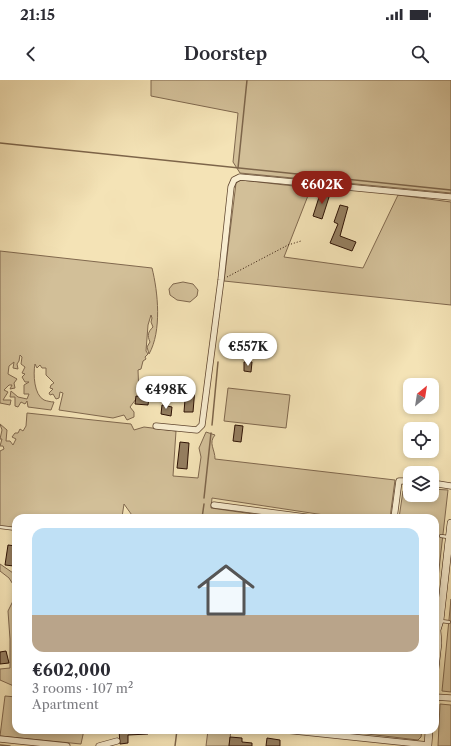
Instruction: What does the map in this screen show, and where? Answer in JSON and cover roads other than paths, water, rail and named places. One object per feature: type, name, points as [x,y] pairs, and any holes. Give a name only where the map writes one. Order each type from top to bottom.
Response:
[{"type":"street","points":[[156,426],[197,430],[202,425],[221,280],[231,187],[234,180],[240,177],[451,198]]},
{"type":"street","points":[[395,514],[400,481],[403,481]]},
{"type":"street","points":[[439,484],[451,486]]},
{"type":"street","points":[[214,505],[283,514]]},
{"type":"street","points":[[439,640],[442,631],[440,620],[451,523]]},
{"type":"street","points":[[439,696],[451,698]]},
{"type":"street","points":[[322,734],[428,746],[429,734]]},
{"type":"street","points":[[0,739],[67,746]]},
{"type":"street","points":[[99,746],[117,741]]},
{"type":"lane","points":[[0,527],[12,528]]},
{"type":"lane","points":[[441,536],[449,538]]},
{"type":"lane","points":[[440,620],[449,622]]},
{"type":"waterway","points":[[238,168],[247,80]]},
{"type":"waterway","points":[[0,143],[451,190]]},
{"type":"waterway","points":[[212,425],[218,362]]},
{"type":"waterway","points":[[204,498],[211,433]]},
{"type":"waterway","points":[[203,514],[204,504]]},
{"type":"waterway","points":[[175,746],[176,734]]},
{"type":"waterway","points":[[0,745],[10,746]]}]
